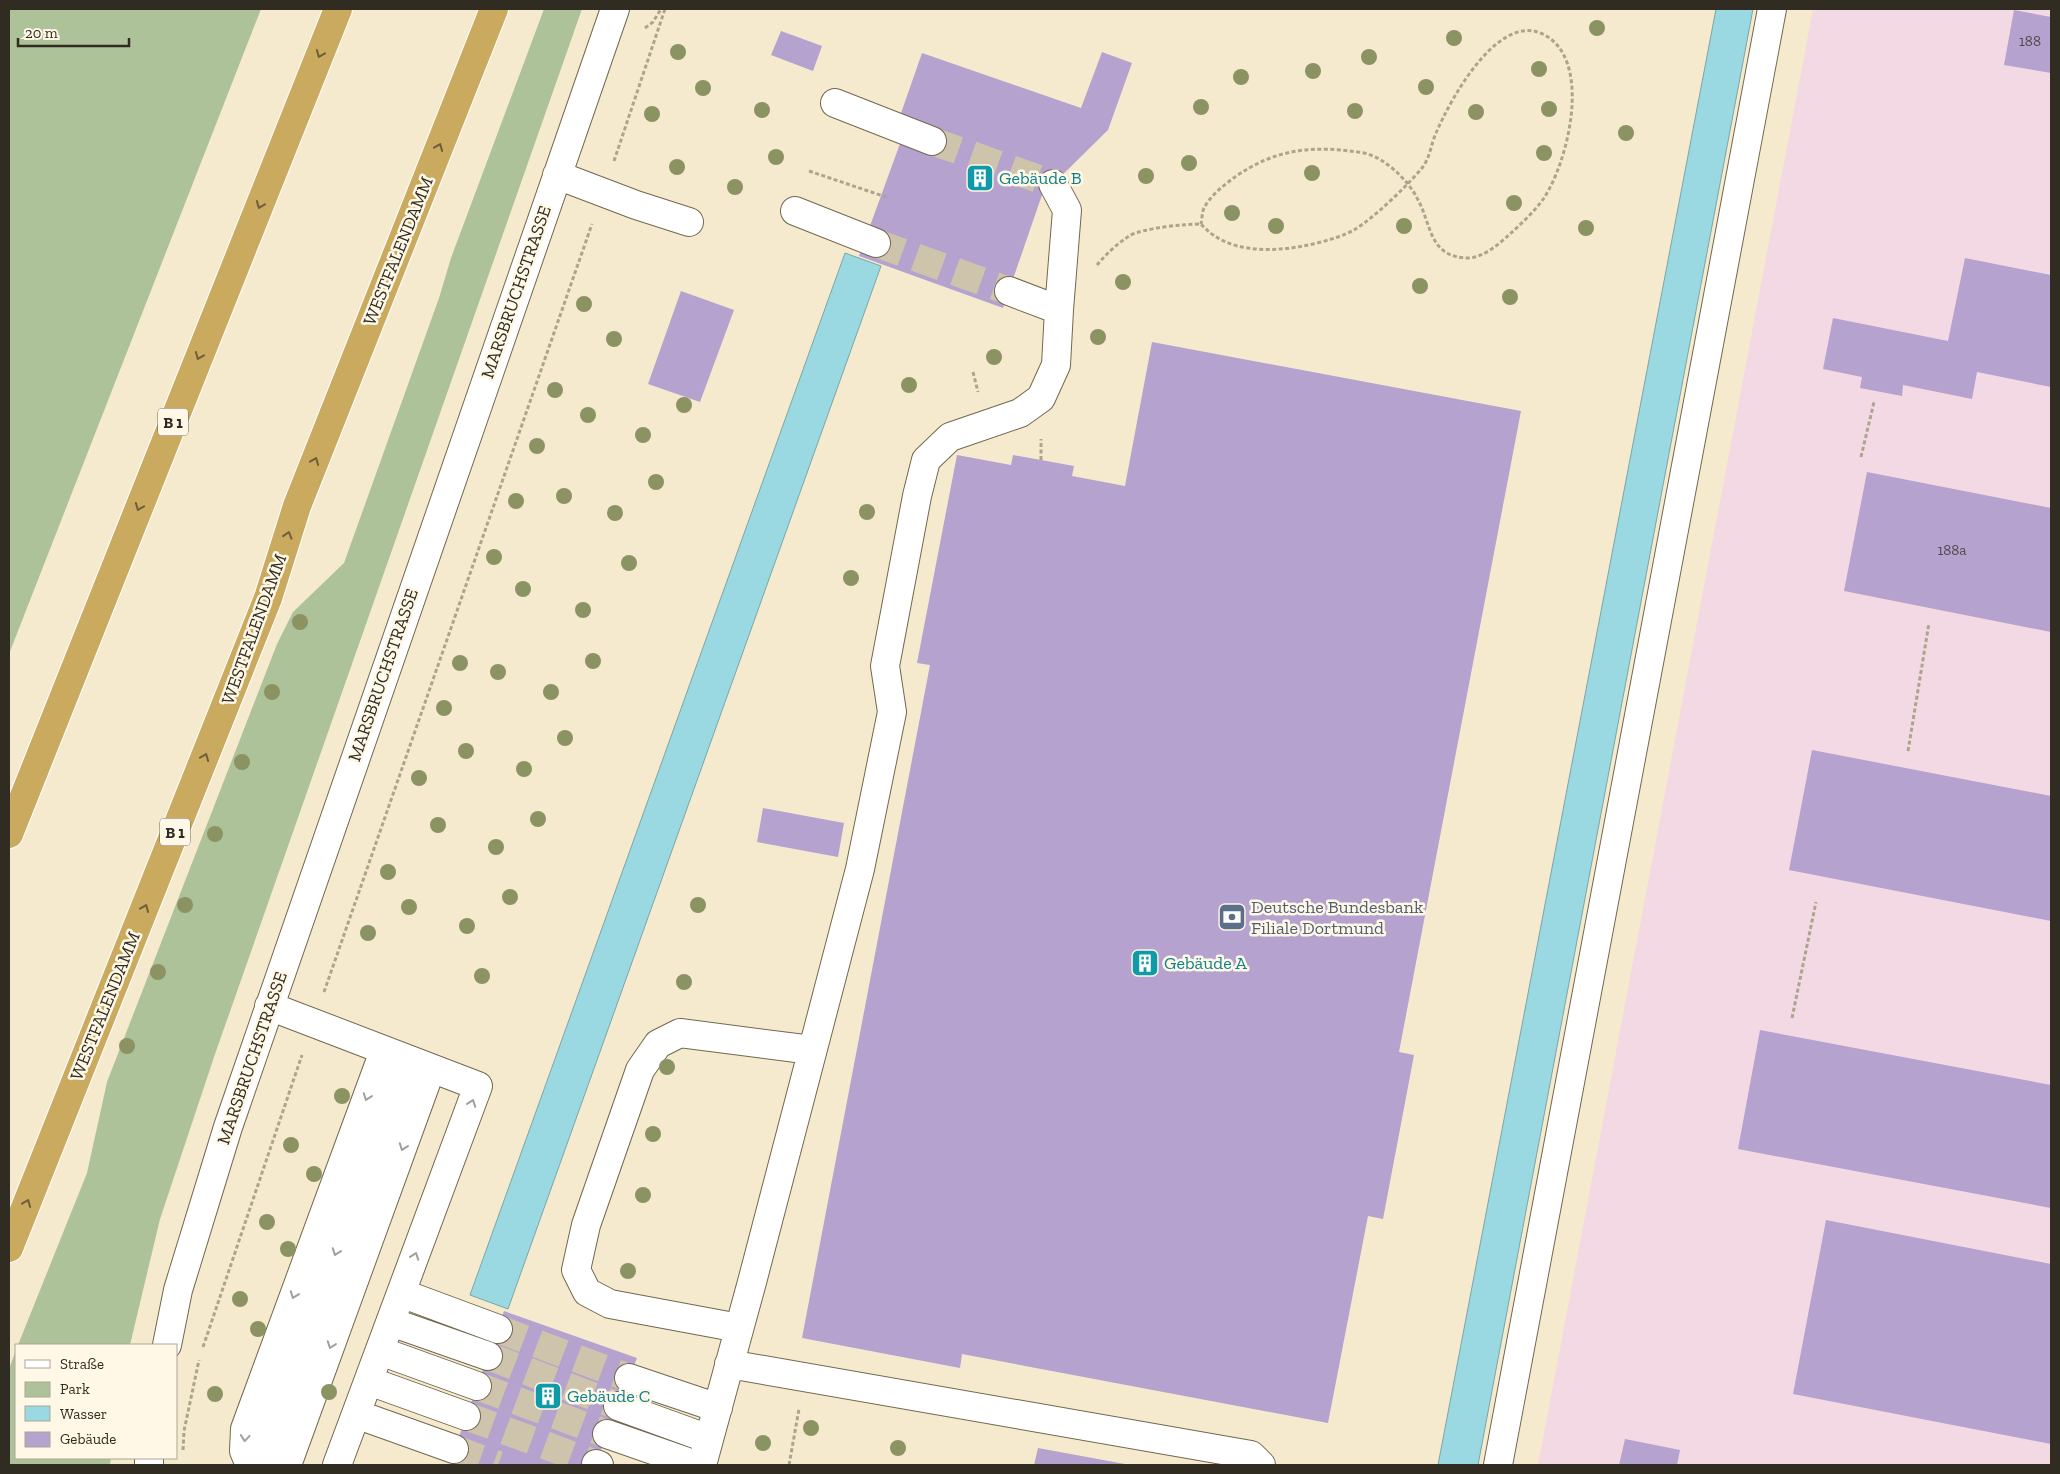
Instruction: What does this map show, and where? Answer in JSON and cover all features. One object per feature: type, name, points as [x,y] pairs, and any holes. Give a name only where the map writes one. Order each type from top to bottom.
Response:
[{"type":"highway","name":"B 1","points":[[9,834],[338,9]]},
{"type":"highway","name":"WESTFALENDAMM","points":[[9,1248],[268,598],[297,506],[494,9]]},
{"type":"street","name":"MARSBRUCHSTRASSE","points":[[166,1344],[178,1290],[220,1154],[269,1006],[595,62],[615,9]]},
{"type":"street","points":[[1498,1465],[1772,9]]},
{"type":"street","points":[[834,103],[932,141]]},
{"type":"street","points":[[557,175],[636,205],[689,222]]},
{"type":"street","points":[[702,1465],[860,869],[892,712],[884,666],[916,496],[926,460],[950,437],[1020,413],[1041,398],[1056,365],[1067,210],[1053,184]]},
{"type":"street","points":[[795,211],[876,243]]},
{"type":"street","points":[[1008,291],[1059,310]]},
{"type":"street","points":[[269,1006],[478,1086],[337,1465]]},
{"type":"street","points":[[739,1328],[610,1304],[587,1292],[576,1270],[586,1225],[640,1070],[658,1044],[680,1033],[812,1050]]},
{"type":"street","points":[[250,1465],[244,1451],[245,1429],[394,1055]]},
{"type":"street","points":[[259,1465],[394,1055]]},
{"type":"street","points":[[287,1465],[431,1069]]},
{"type":"street","points":[[401,1294],[498,1329]]},
{"type":"street","points":[[391,1322],[488,1356]]},
{"type":"street","points":[[380,1351],[477,1386]]},
{"type":"street","points":[[729,1364],[1251,1456],[1261,1465]]},
{"type":"street","points":[[629,1378],[718,1408]]},
{"type":"street","points":[[369,1381],[466,1416]]},
{"type":"street","points":[[618,1406],[709,1439]]},
{"type":"street","points":[[356,1414],[454,1449]]},
{"type":"street","points":[[607,1434],[696,1465]]},
{"type":"path","points":[[182,1457],[184,1431],[198,1360],[313,1023],[604,192],[665,9]]},
{"type":"path","points":[[1201,224],[1205,207],[1223,185],[1255,163],[1284,153],[1314,149],[1340,149],[1373,155],[1407,183],[1418,198],[1435,243],[1450,255],[1471,258],[1495,247],[1525,220],[1543,199],[1560,169],[1567,143],[1573,102],[1569,71],[1562,50],[1550,38],[1531,30],[1510,35],[1488,52],[1467,76],[1450,104],[1435,135],[1424,165],[1407,183],[1389,201],[1353,231],[1302,248],[1261,251],[1229,243],[1211,235],[1201,224]]},
{"type":"path","points":[[809,171],[886,197]]},
{"type":"path","points":[[1094,269],[1106,254],[1130,235],[1178,225],[1201,224]]},
{"type":"path","points":[[1861,457],[1874,402]]},
{"type":"path","points":[[1908,751],[1929,623]]},
{"type":"path","points":[[1792,1018],[1816,902]]},
{"type":"path","points":[[789,1465],[805,1377]]},
{"type":"shaded area","points":[[1813,9],[2051,9],[2051,1465],[1538,1465]]},
{"type":"green space","points":[[9,9],[261,9],[9,654]]},
{"type":"green space","points":[[544,9],[582,9],[214,1057],[160,1219],[130,1344],[18,1344],[87,1173],[107,1082],[277,644],[293,612],[344,563],[439,298],[451,258]]},
{"type":"green space","points":[[15,1353],[15,1459],[111,1459],[110,1465],[9,1465],[9,1369]]},
{"type":"water","points":[[1716,9],[1753,9],[1478,1465],[1438,1465]]},
{"type":"water","points":[[845,253],[881,266],[508,1309],[470,1295]]},
{"type":"building","points":[[2014,10],[2051,17],[2051,73],[2004,65]]},
{"type":"building","points":[[781,31],[822,46],[813,71],[771,55]]},
{"type":"building","name":"Gebäude B","points":[[1102,52],[1132,63],[1108,130],[1042,195],[1003,308],[859,256],[909,119],[900,116],[922,53],[1081,108]]},
{"type":"building","points":[[1965,258],[2051,275],[2051,387],[1977,372],[1972,399],[1903,385],[1902,396],[1860,388],[1862,377],[1823,369],[1833,318],[1948,341]]},
{"type":"building","points":[[681,291],[734,310],[700,402],[648,384]]},
{"type":"building","name":"Gebäude A","points":[[1152,342],[1521,411],[1399,1052],[1414,1055],[1383,1219],[1368,1216],[1328,1423],[962,1354],[960,1368],[802,1338],[930,665],[917,663],[957,455],[1011,465],[1013,455],[1074,466],[1072,476],[1125,486]]},
{"type":"building","points":[[1867,472],[2051,508],[2051,632],[1844,591]]},
{"type":"building","points":[[1812,750],[2051,796],[2051,921],[1789,870]]},
{"type":"building","points":[[763,808],[844,823],[838,857],[757,842]]},
{"type":"building","points":[[1760,1030],[2051,1085],[2051,1208],[1738,1149]]},
{"type":"building","points":[[1826,1220],[2051,1264],[2051,1444],[1793,1394]]},
{"type":"building","name":"Gebäude C","points":[[504,1311],[637,1358],[595,1465],[452,1465],[450,1462]]},
{"type":"building","points":[[1625,1439],[1680,1450],[1677,1465],[1619,1465]]},
{"type":"building","points":[[1038,1448],[1125,1464],[1034,1465]]},
{"type":"tunnel","points":[[932,141],[1053,184]]},
{"type":"tunnel","points":[[876,243],[1009,291]]},
{"type":"tunnel","points":[[498,1329],[629,1378]]},
{"type":"tunnel","points":[[488,1356],[618,1406]]},
{"type":"tunnel","points":[[477,1386],[607,1434]]},
{"type":"tunnel","points":[[466,1416],[596,1464]]},
{"type":"tunnel","points":[[454,1449],[498,1465]]},
{"type":"place","name":"Gebäude B","points":[[980,178]]},
{"type":"place","name":"Deutsche Bundesbank Filiale Dortmund","points":[[1232,917]]},
{"type":"place","name":"Gebäude A","points":[[1145,963]]},
{"type":"place","name":"Gebäude C","points":[[548,1396]]}]
